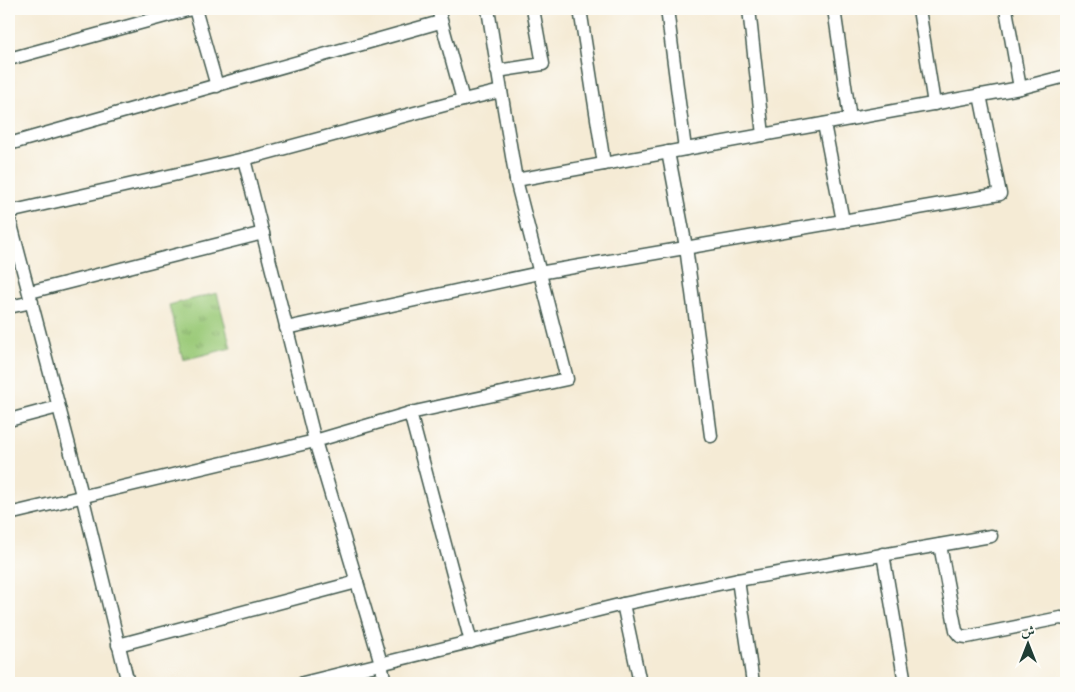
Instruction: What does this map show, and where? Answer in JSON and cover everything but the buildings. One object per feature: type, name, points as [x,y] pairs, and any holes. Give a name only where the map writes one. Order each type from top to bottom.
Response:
[{"type":"street","points":[[9,59],[191,9]]},
{"type":"street","points":[[195,9],[217,86]]},
{"type":"street","points":[[9,514],[82,495],[315,441],[410,413],[567,379],[516,180],[488,9]]},
{"type":"street","points":[[497,71],[543,64],[533,9]]},
{"type":"street","points":[[580,9],[604,164]]},
{"type":"street","points":[[667,9],[685,149]]},
{"type":"street","points":[[749,9],[763,135]]},
{"type":"street","points":[[834,9],[850,119]]},
{"type":"street","points":[[918,9],[934,104]]},
{"type":"street","points":[[1006,9],[1020,88]]},
{"type":"street","points":[[9,144],[217,86],[439,15],[463,100]]},
{"type":"street","points":[[516,180],[1020,88],[1066,76]]},
{"type":"street","points":[[9,212],[244,159],[502,91]]},
{"type":"street","points":[[286,328],[539,273],[1000,194],[980,95]]},
{"type":"street","points":[[824,124],[843,221]]},
{"type":"street","points":[[668,152],[686,247],[711,436]]},
{"type":"street","points":[[244,159],[315,441],[381,663],[385,683]]},
{"type":"street","points":[[9,217],[82,495],[128,683]]},
{"type":"street","points":[[9,307],[31,297],[263,233]]},
{"type":"street","points":[[9,420],[58,407]]},
{"type":"street","points":[[410,413],[471,642]]},
{"type":"street","points":[[303,683],[623,604],[738,580],[991,536]]},
{"type":"street","points":[[940,545],[956,631],[960,636],[967,637],[1060,618],[1066,619]]},
{"type":"street","points":[[883,554],[905,683]]},
{"type":"street","points":[[738,580],[753,683]]},
{"type":"street","points":[[118,645],[357,582]]},
{"type":"street","points":[[623,604],[640,683]]},
{"type":"green space","points":[[217,293],[231,348],[183,360],[169,305]]}]
